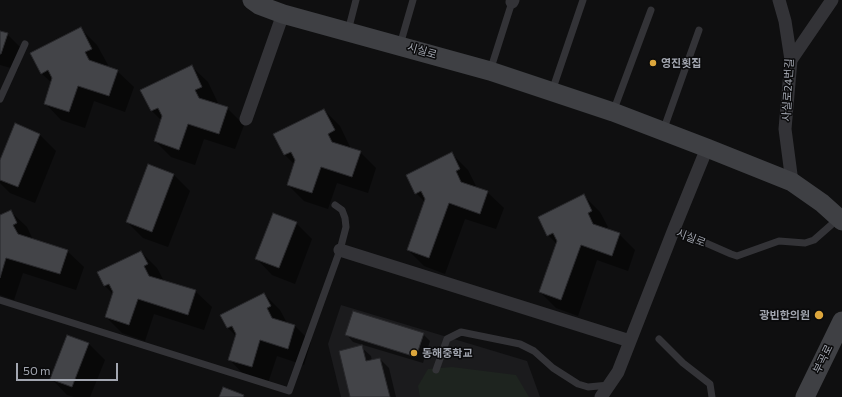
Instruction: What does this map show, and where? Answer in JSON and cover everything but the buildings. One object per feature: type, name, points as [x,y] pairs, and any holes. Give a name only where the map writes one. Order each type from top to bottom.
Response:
[{"type":"main road","name":"시실로","points":[[257,2],[283,14],[490,71],[613,112],[792,182],[822,203],[840,220]]},
{"type":"main road","name":"부곡로","points":[[805,397],[837,340],[842,321]]},
{"type":"street","name":"사실로24번길","points":[[779,0],[785,21],[791,60],[785,129],[792,182]]},
{"type":"street","points":[[791,60],[832,0]]},
{"type":"street","points":[[246,119],[283,14]]},
{"type":"street","points":[[674,229],[708,148]]},
{"type":"street","name":"시실로","points":[[601,397],[618,372],[674,229]]},
{"type":"street","points":[[340,250],[630,341]]},
{"type":"lane","points":[[348,31],[356,0]]},
{"type":"lane","name":"시실로","points":[[400,45],[413,0]]},
{"type":"lane","points":[[552,91],[583,0]]},
{"type":"lane","points":[[490,71],[511,1]]},
{"type":"lane","points":[[613,112],[651,10]]},
{"type":"lane","points":[[663,131],[699,30]]},
{"type":"lane","points":[[0,99],[25,44]]},
{"type":"lane","points":[[0,300],[290,394],[340,250],[346,227],[346,218],[342,210],[335,204]]},
{"type":"lane","name":"시실로","points":[[674,229],[736,256],[779,241],[805,243],[814,240],[840,220]]},
{"type":"lane","points":[[436,370],[447,339],[461,332],[520,344],[534,352],[553,368],[578,384],[588,387],[609,385]]},
{"type":"lane","points":[[659,339],[683,363],[710,384],[712,397]]},
{"type":"shaded area","name":"동해중학교","points":[[341,305],[527,361],[540,397],[341,397],[328,344]]},
{"type":"shaded area","points":[[452,367],[516,375],[529,397],[420,397],[418,386],[428,369]]},
{"type":"place","name":"영진횟집","points":[[653,63]]},
{"type":"place","name":"광빈한의원","points":[[819,315]]},
{"type":"place","name":"동해중학교","points":[[414,353]]}]
